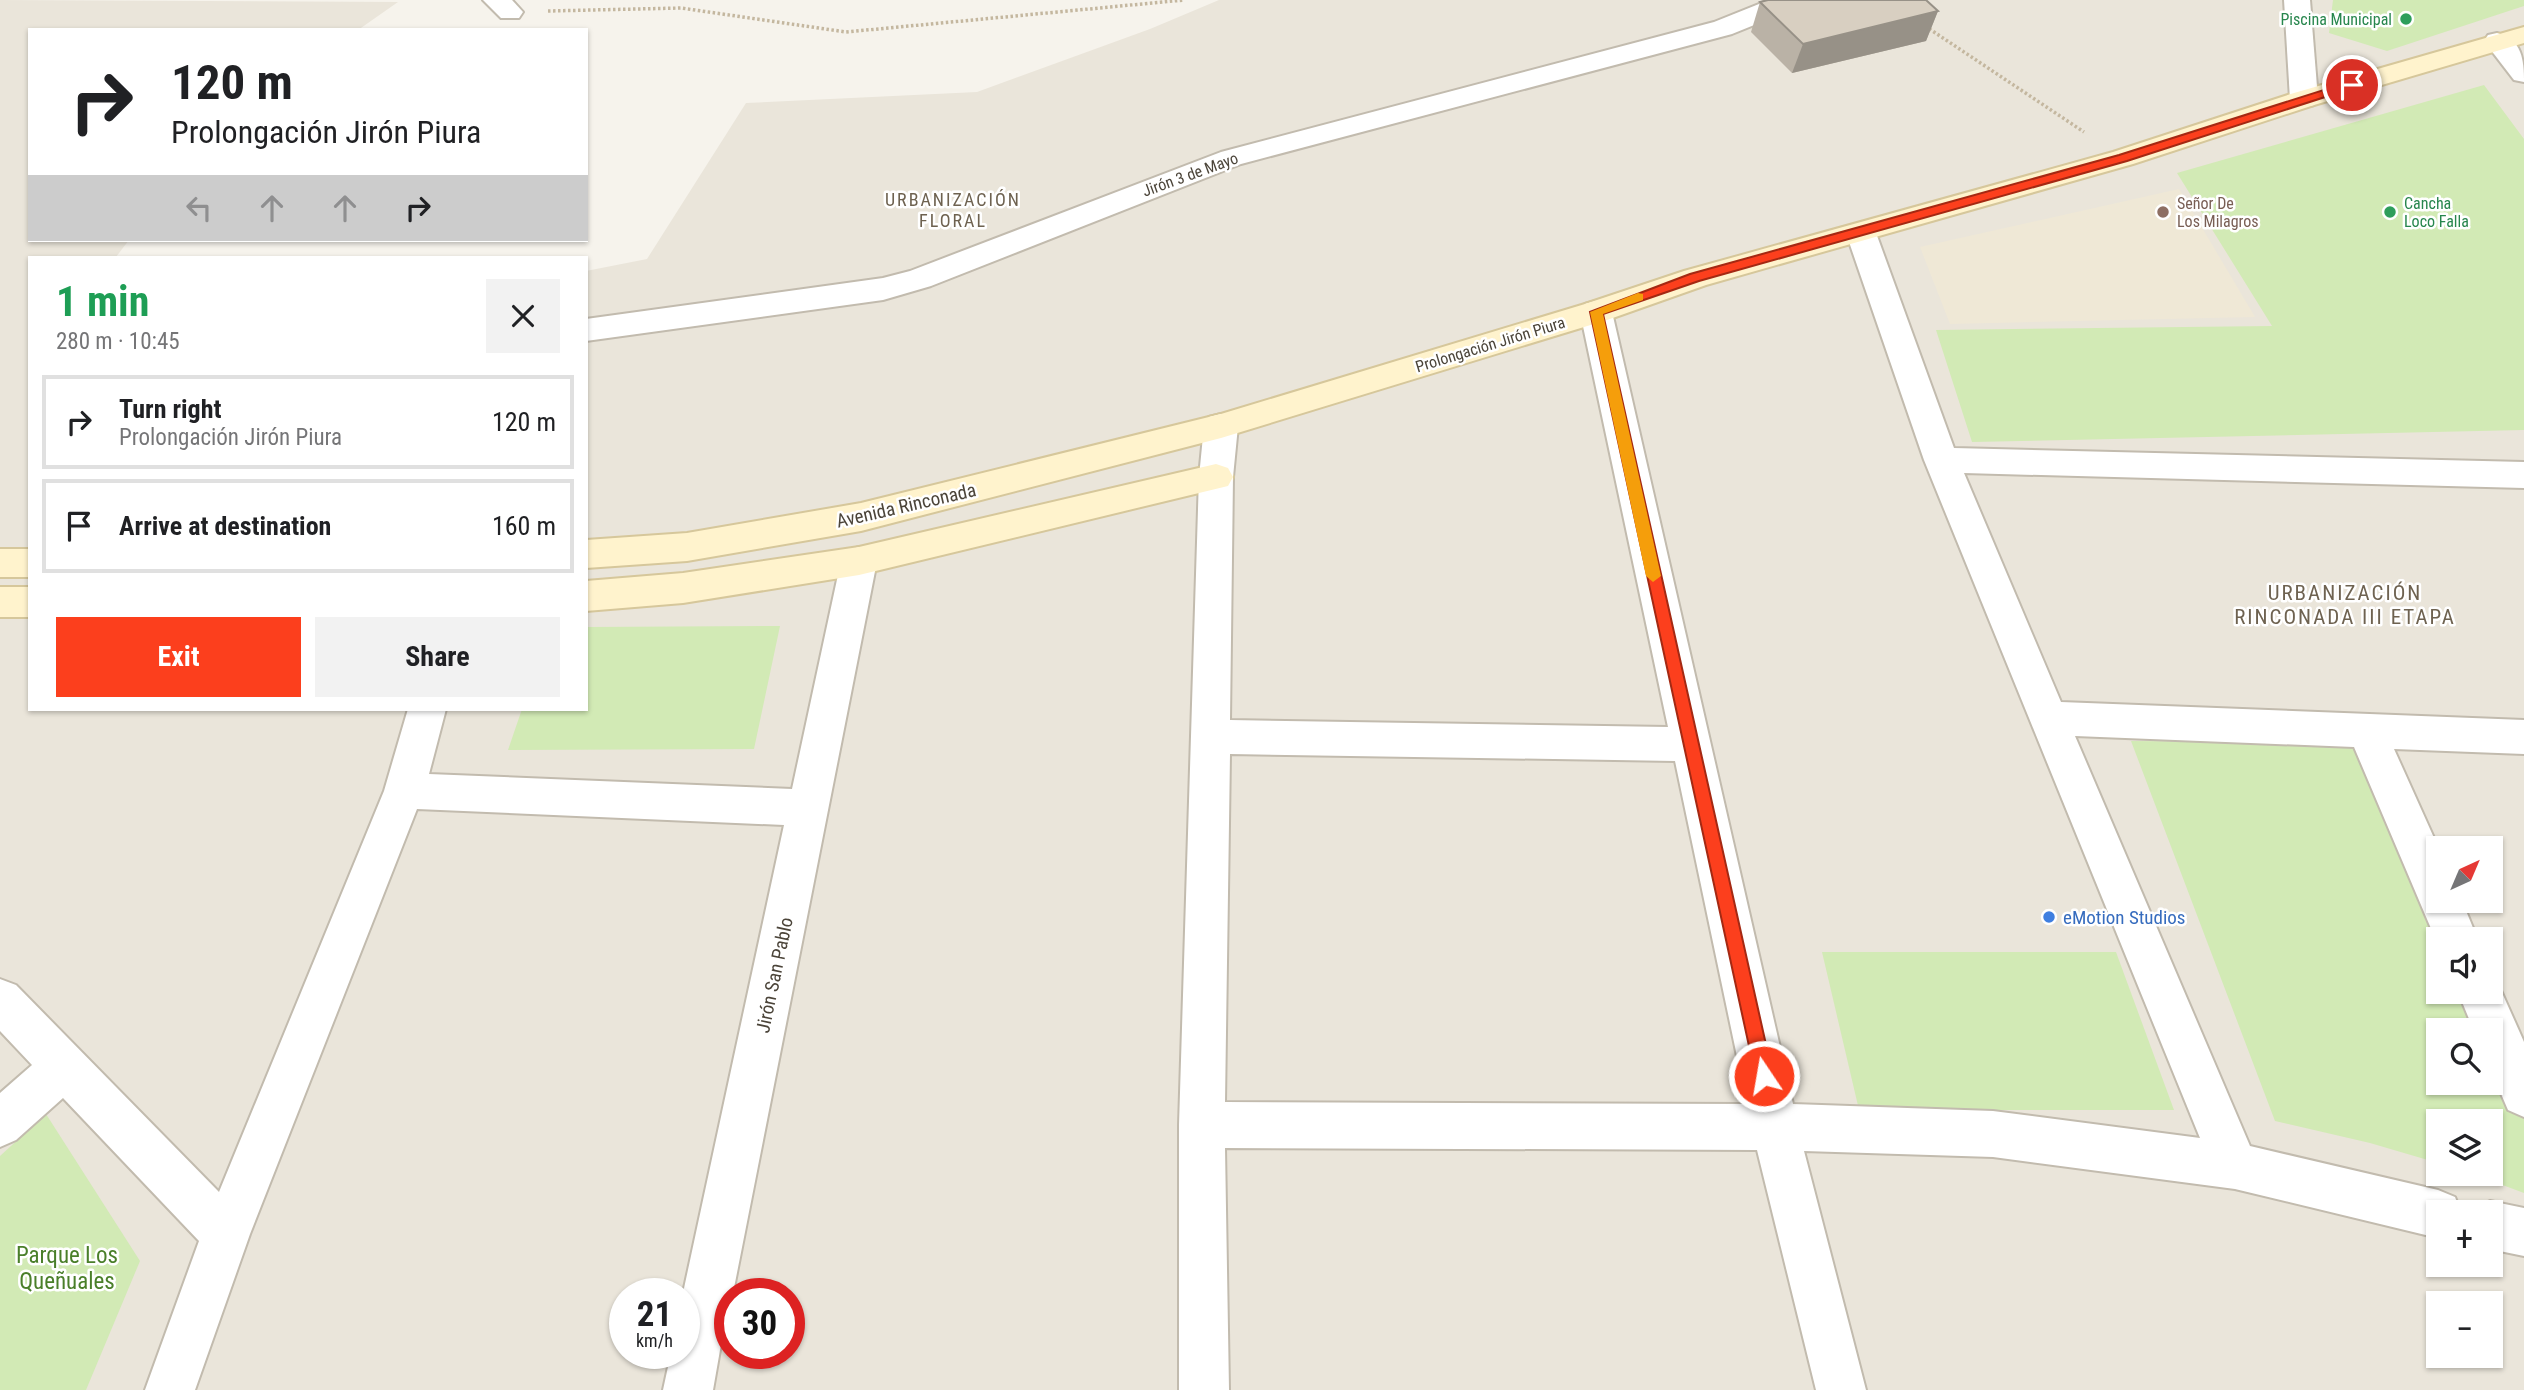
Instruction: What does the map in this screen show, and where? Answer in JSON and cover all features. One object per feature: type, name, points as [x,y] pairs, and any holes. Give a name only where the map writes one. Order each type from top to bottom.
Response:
[{"type":"street","name":"Jirón 3 de Mayo","points":[[588,330],[883,289],[920,279],[1231,158],[1723,28],[1792,0]]},
{"type":"street","points":[[2297,0],[2304,99]]},
{"type":"street","points":[[2511,38],[2524,74]]},
{"type":"street","name":"Prolongación Jirón Piura","points":[[1221,426],[1596,312],[1695,278],[2123,158],[2304,99],[2511,38]]},
{"type":"street","points":[[1861,233],[1941,460],[2046,718],[2235,1166]]},
{"type":"street","points":[[1596,312],[1775,1127],[1841,1390]]},
{"type":"street","points":[[1204,1390],[1202,1125],[1216,477],[1221,426]]},
{"type":"street","name":"Avenida Rinconada","points":[[588,554],[687,547],[861,517],[1221,426]]},
{"type":"street","points":[[1941,460],[2524,475]]},
{"type":"street","points":[[588,596],[683,588],[859,561],[1216,477]]},
{"type":"street","name":"Jirón San Pablo","points":[[688,1390],[859,561]]},
{"type":"street","points":[[0,563],[28,563]]},
{"type":"street","points":[[0,602],[28,602]]},
{"type":"street","points":[[170,1390],[226,1234],[404,791],[426,711]]},
{"type":"street","points":[[2046,718],[2524,737]]},
{"type":"street","points":[[2367,731],[2426,866]]},
{"type":"street","points":[[1212,737],[1690,744]]},
{"type":"street","points":[[404,791],[808,808]]},
{"type":"street","points":[[0,1000],[226,1234]]},
{"type":"street","points":[[2485,1004],[2524,1094]]},
{"type":"street","points":[[0,1124],[64,1066]]},
{"type":"street","points":[[1202,1125],[1775,1127],[1993,1134],[2235,1166],[2426,1211]]},
{"type":"street","points":[[2503,1228],[2524,1232]]},
{"type":"path","points":[[503,6],[681,8],[846,32],[1184,0]]},
{"type":"path","points":[[1920,23],[2123,158]]},
{"type":"shaded area","points":[[0,0],[398,2],[361,28],[28,28],[28,242],[127,242],[117,256],[28,256],[28,711],[588,711],[588,271],[647,259],[746,103],[977,92],[1150,29],[1219,0],[2524,0],[2524,1390],[0,1390]]},
{"type":"shaded area","points":[[2179,189],[2255,317],[1950,324],[1920,247]]},
{"type":"green space","name":"Piscina Municipal","points":[[2333,0],[2524,0],[2524,6],[2387,51],[2329,33]]},
{"type":"green space","points":[[2484,85],[2524,139],[2524,430],[1972,442],[1936,330],[2272,326],[2177,173]]},
{"type":"green space","points":[[780,626],[754,749],[508,750],[521,711],[588,711],[588,627]]},
{"type":"green space","points":[[2131,741],[2362,743],[2433,927],[2426,927],[2426,1004],[2475,1004],[2481,1018],[2426,1018],[2426,1095],[2503,1095],[2503,1067],[2524,1115],[2524,1193],[2503,1185],[2503,1109],[2426,1109],[2426,1159],[2370,1143],[2275,1121]]},
{"type":"green space","points":[[1822,952],[2116,952],[2174,1110],[1859,1110]]},
{"type":"green space","name":"Parque Los Queñuales","points":[[46,1114],[140,1261],[86,1390],[0,1390],[0,1156]]},
{"type":"building","points":[[1926,0],[1938,11],[1803,44],[1760,2]]},
{"type":"slow traffic","points":[[1638,297],[1596,312],[1653,576]]},
{"type":"place","name":"Piscina Municipal","points":[[2406,19]]},
{"type":"place","name":"Señor De Los Milagros","points":[[2163,212]]},
{"type":"place","name":"Cancha Loco Falla","points":[[2390,212]]},
{"type":"place","name":"eMotion Studios","points":[[2049,917]]},
{"type":"district","name":"URBANIZACIÓN FLORAL","points":[[953,210]]},
{"type":"district","name":"URBANIZACIÓN RINCONADA III ETAPA","points":[[2345,605]]},
{"type":"route","points":[[1764,1076],[1596,312],[1695,278],[2123,158],[2352,85]]}]
